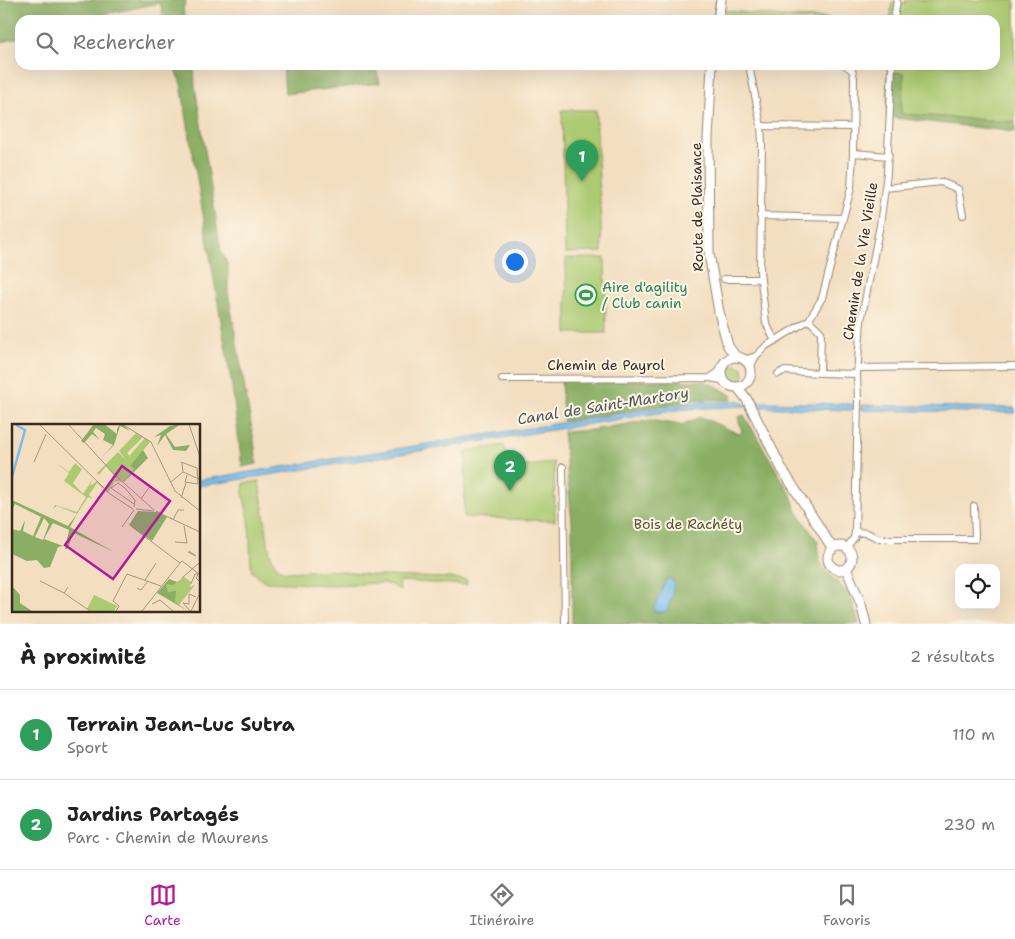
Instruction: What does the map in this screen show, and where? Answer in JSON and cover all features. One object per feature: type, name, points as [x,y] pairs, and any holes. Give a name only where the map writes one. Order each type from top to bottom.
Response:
[{"type":"main road","points":[[719,15],[721,0]]},
{"type":"main road","name":"Route de Plaisance","points":[[712,70],[708,138],[708,253],[713,284],[728,346],[739,361]]},
{"type":"main road","points":[[739,361],[751,374],[749,379],[741,386],[729,386],[721,375],[722,366],[739,361]]},
{"type":"main road","points":[[741,386],[782,470],[833,549]]},
{"type":"main road","points":[[840,546],[846,548],[851,553],[852,560],[846,568],[838,569],[832,566],[829,555],[833,549],[840,546]]},
{"type":"main road","points":[[846,568],[861,604],[866,624]]},
{"type":"street","points":[[894,15],[896,0]]},
{"type":"street","points":[[750,70],[761,126],[760,279],[766,323],[775,341]]},
{"type":"street","points":[[739,361],[756,356],[766,346],[809,320],[822,298],[851,188],[854,78],[852,70]]},
{"type":"street","name":"Chemin de la Vie Vieille","points":[[846,548],[854,538],[855,532],[857,371],[860,321],[880,225],[885,188],[889,156],[892,70]]},
{"type":"street","points":[[761,126],[853,127]]},
{"type":"street","points":[[853,153],[889,156]]},
{"type":"street","points":[[885,188],[942,182],[958,189],[963,215]]},
{"type":"street","points":[[760,216],[843,218]]},
{"type":"street","points":[[724,279],[760,279]]},
{"type":"street","points":[[809,320],[821,332],[820,372]]},
{"type":"street","points":[[778,374],[783,371],[820,372],[1015,366]]},
{"type":"street","name":"Chemin de Payrol","points":[[502,379],[710,378],[721,375]]},
{"type":"street","points":[[564,468],[565,624]]},
{"type":"street","points":[[855,532],[867,533],[880,539],[975,539],[974,506]]},
{"type":"green space","points":[[0,0],[186,0],[183,9],[184,15],[163,15],[160,3],[101,15],[15,15],[15,38],[0,43]]},
{"type":"green space","points":[[716,0],[724,0],[723,10],[766,15],[714,15]]},
{"type":"green space","points":[[906,0],[1015,0],[1015,122],[900,114],[904,74],[888,72],[888,70],[1000,70],[1000,15],[891,15],[892,2],[905,3]]},
{"type":"green space","points":[[175,70],[194,70],[195,86],[221,251],[228,265],[228,292],[257,464],[242,467],[232,386],[181,84]]},
{"type":"green space","points":[[283,70],[376,70],[380,83],[285,94]]},
{"type":"green space","points":[[888,72],[904,73],[901,114],[1015,122],[1015,132],[887,117]]},
{"type":"green space","points":[[562,110],[596,110],[602,252],[565,253]]},
{"type":"green space","name":"Aire d'agility / Club canin","points":[[566,258],[605,258],[606,333],[567,333]]},
{"type":"green space","points":[[731,364],[732,367],[736,366],[736,364],[743,368],[744,376],[739,381],[731,380],[727,375],[727,370]]},
{"type":"green space","points":[[561,380],[702,381],[716,386],[731,395],[732,400],[700,399],[563,421]]},
{"type":"green space","name":"Bois de Rachéty","points":[[744,415],[790,493],[797,512],[818,542],[820,561],[824,569],[851,596],[859,624],[572,624],[572,522],[563,432],[591,430],[650,420],[681,425],[701,417],[739,434],[742,432],[738,417]]},
{"type":"green space","points":[[504,445],[509,469],[554,462],[555,521],[464,517],[466,451]]},
{"type":"green space","points":[[259,481],[270,554],[276,566],[285,572],[328,570],[381,576],[450,578],[467,580],[467,585],[399,581],[400,591],[393,586],[383,583],[329,585],[266,582],[252,572],[249,519],[243,493],[244,483]]},
{"type":"water","points":[[737,400],[746,406],[684,409],[200,486],[200,480],[681,404],[734,402]]},
{"type":"water","points":[[757,400],[761,402],[851,404],[854,405],[855,409],[755,407],[753,403]]},
{"type":"water","points":[[861,405],[1015,408],[1015,413],[864,410],[860,409]]},
{"type":"water","points":[[667,578],[674,581],[672,598],[666,612],[655,612],[654,608]]},
{"type":"place","name":"Terrain Jean-Luc Sutra","points":[[582,181]]},
{"type":"place","name":"Aire d'agility / Club canin","points":[[586,295]]},
{"type":"place","name":"Jardins Partagés","points":[[510,491]]},
{"type":"water label","name":"Canal de Saint-Martory","points":[[603,406]]}]
